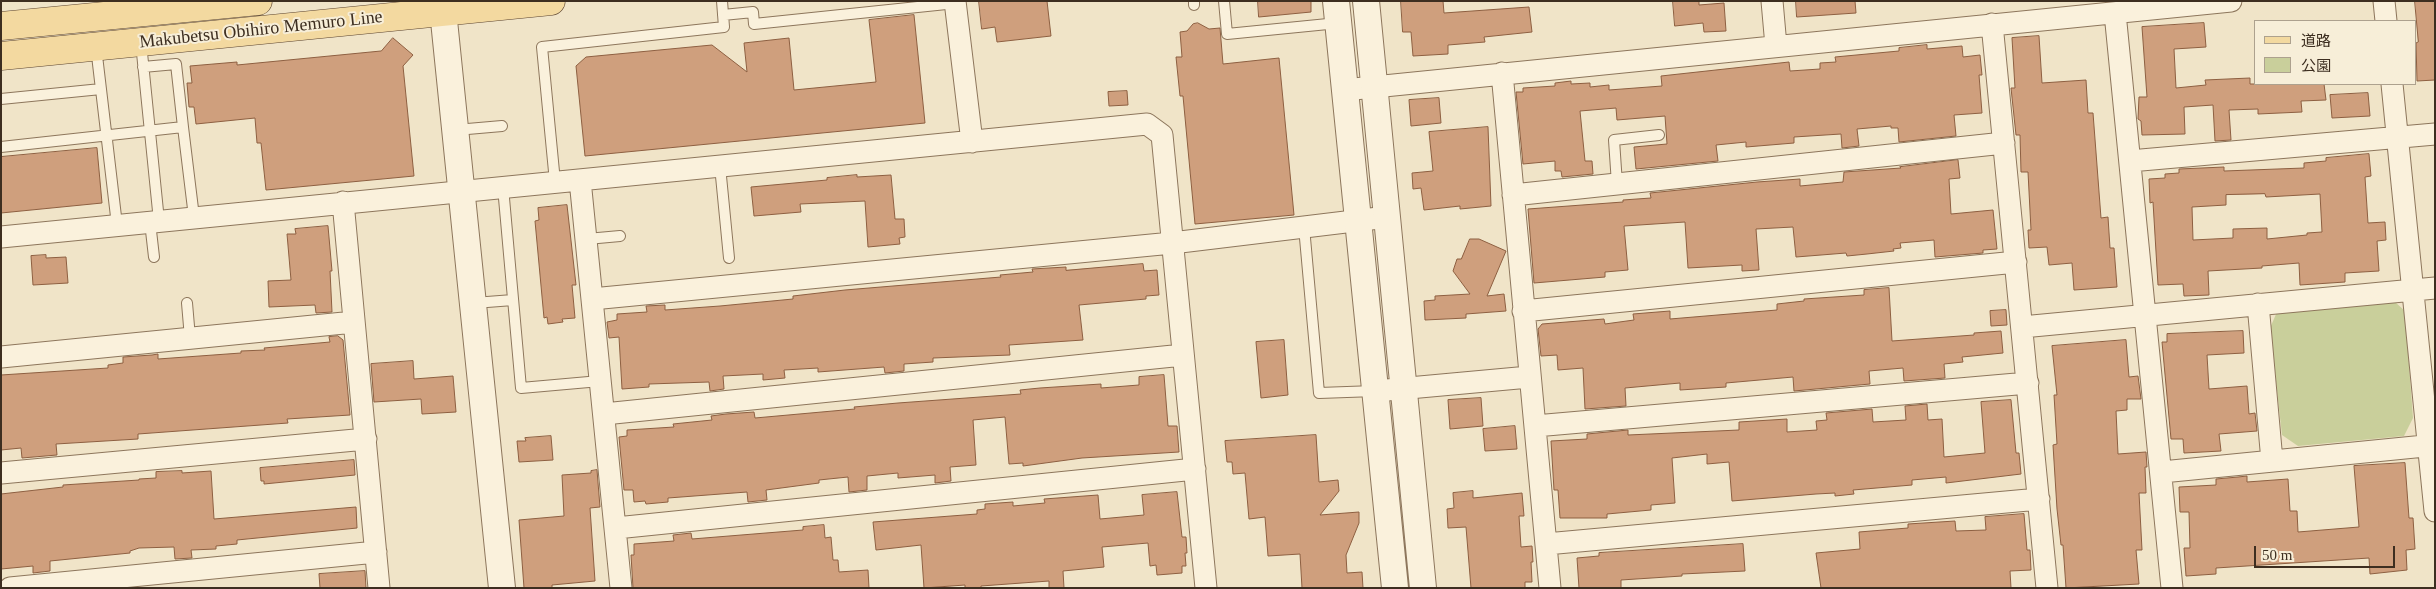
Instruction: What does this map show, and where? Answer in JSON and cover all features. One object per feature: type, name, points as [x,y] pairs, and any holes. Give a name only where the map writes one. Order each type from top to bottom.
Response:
[{"type":"main road","name":"Makubetsu Obihiro Memuro Line","points":[[1,26],[258,1]]},
{"type":"main road","name":"Makubetsu Obihiro Memuro Line","points":[[1,56],[96,47],[142,55],[443,7],[551,1]]},
{"type":"street","points":[[1366,1],[1423,588]]},
{"type":"street","points":[[1772,1],[1776,46]]},
{"type":"street","points":[[1344,90],[1992,24],[2058,9],[2115,13],[2231,1]]},
{"type":"street","points":[[2384,1],[2386,20]]},
{"type":"street","points":[[956,2],[972,142]]},
{"type":"street","points":[[443,7],[502,588]]},
{"type":"street","points":[[1337,12],[1344,90],[1360,221],[1395,588]]},
{"type":"street","points":[[2115,13],[2172,588]]},
{"type":"street","points":[[1992,24],[2040,499],[2047,588]]},
{"type":"street","points":[[1502,73],[1550,588]]},
{"type":"street","points":[[2392,85],[2413,290],[2432,445],[2435,511]]},
{"type":"street","points":[[1,237],[1147,124],[1162,135],[1206,588],[1202,588]]},
{"type":"street","points":[[2130,161],[2435,134]]},
{"type":"street","points":[[1513,195],[2004,143]]},
{"type":"street","points":[[580,180],[621,588]]},
{"type":"street","points":[[344,202],[380,588]]},
{"type":"street","points":[[592,299],[1172,243],[1387,217]]},
{"type":"street","points":[[1523,311],[2016,262]]},
{"type":"street","points":[[2022,327],[2435,288]]},
{"type":"street","points":[[2258,304],[2272,461]]},
{"type":"street","points":[[1,357],[354,322]]},
{"type":"street","points":[[604,414],[1183,355]]},
{"type":"street","points":[[1376,391],[1529,377]]},
{"type":"street","points":[[1535,426],[2028,383]]},
{"type":"street","points":[[1,473],[366,439]]},
{"type":"street","points":[[2162,472],[2432,445]]},
{"type":"street","points":[[616,528],[1195,470]]},
{"type":"street","points":[[1546,544],[2040,499]]},
{"type":"street","points":[[10,588],[376,552]]},
{"type":"lane","points":[[555,182],[542,47],[724,27],[722,1]]},
{"type":"lane","points":[[1224,1],[1228,34],[1337,12]]},
{"type":"lane","points":[[723,15],[753,12],[754,24],[956,2]]},
{"type":"lane","points":[[96,47],[117,225]]},
{"type":"lane","points":[[154,257],[150,131],[142,55],[176,64],[194,217]]},
{"type":"lane","points":[[1,99],[101,89]]},
{"type":"lane","points":[[456,130],[502,126]]},
{"type":"lane","points":[[1,147],[183,127]]},
{"type":"lane","points":[[1617,184],[1614,140],[1659,136]]},
{"type":"lane","points":[[720,166],[729,258]]},
{"type":"lane","points":[[503,187],[521,388],[600,381]]},
{"type":"lane","points":[[1304,228],[1319,393],[1376,391]]},
{"type":"lane","points":[[587,239],[620,236]]},
{"type":"lane","points":[[474,303],[514,300]]},
{"type":"lane","points":[[187,303],[190,338]]},
{"type":"green space","points":[[2395,302],[2405,311],[2413,418],[2404,436],[2298,446],[2282,435],[2270,328],[2277,312]]},
{"type":"building","points":[[979,1],[1047,1],[1051,36],[997,42],[995,27],[982,29]]},
{"type":"building","points":[[1258,1],[1311,1],[1311,12],[1259,17]]},
{"type":"building","points":[[1401,1],[1443,1],[1444,13],[1529,7],[1532,32],[1484,37],[1485,42],[1448,45],[1448,54],[1413,56],[1411,32],[1403,32]]},
{"type":"building","points":[[1673,1],[1699,1],[1699,5],[1724,3],[1726,31],[1704,32],[1703,23],[1675,26]]},
{"type":"building","points":[[1796,1],[1855,1],[1856,13],[1797,17]]},
{"type":"building","points":[[2415,1],[2435,1],[2435,80],[2417,81],[2416,43],[2418,42]]},
{"type":"building","points":[[914,15],[925,123],[585,156],[576,66],[586,57],[712,45],[747,72],[744,43],[789,38],[794,90],[876,82],[869,20]]},
{"type":"building","points":[[1198,23],[1209,29],[1220,28],[1223,64],[1279,58],[1294,215],[1195,224],[1183,96],[1180,96],[1176,57],[1182,57],[1180,32],[1187,31],[1193,24]]},
{"type":"building","points":[[2204,23],[2206,47],[2174,49],[2176,88],[2206,85],[2205,80],[2250,78],[2250,84],[2254,85],[2324,85],[2326,100],[2301,101],[2302,112],[2258,114],[2258,109],[2229,110],[2231,140],[2215,141],[2213,105],[2184,107],[2185,134],[2142,135],[2141,121],[2138,119],[2139,97],[2147,97],[2142,27]]},
{"type":"building","points":[[2039,36],[2042,83],[2086,80],[2088,113],[2093,113],[2101,218],[2108,217],[2110,248],[2114,248],[2117,287],[2074,290],[2072,263],[2049,265],[2047,247],[2029,248],[2028,230],[2031,230],[2028,172],[2021,172],[2020,135],[2016,135],[2011,88],[2015,88],[2012,38]]},
{"type":"building","points":[[393,38],[413,55],[403,66],[414,176],[266,190],[261,143],[257,143],[255,118],[196,124],[194,107],[189,107],[187,83],[192,83],[190,66],[237,62],[237,65],[381,51]]},
{"type":"building","points":[[1927,45],[1927,49],[1962,46],[1963,57],[1980,55],[1982,75],[1979,75],[1982,113],[1954,115],[1956,136],[1899,142],[1898,128],[1891,128],[1891,126],[1857,129],[1859,146],[1842,148],[1841,134],[1794,137],[1794,143],[1746,147],[1746,142],[1716,145],[1718,161],[1636,169],[1634,147],[1667,144],[1665,116],[1617,120],[1616,108],[1580,111],[1585,161],[1592,161],[1593,174],[1562,177],[1561,171],[1555,171],[1555,161],[1523,164],[1516,92],[1523,92],[1523,88],[1555,86],[1555,83],[1571,81],[1571,84],[1590,83],[1590,87],[1609,85],[1609,90],[1662,86],[1661,76],[1789,62],[1790,71],[1820,69],[1820,63],[1836,62],[1835,57],[1899,51],[1899,48]]},
{"type":"building","points":[[1127,91],[1128,105],[1109,106],[1108,92]]},
{"type":"building","points":[[2368,93],[2370,116],[2332,118],[2330,95]]},
{"type":"building","points":[[1439,98],[1441,123],[1411,126],[1409,100]]},
{"type":"building","points":[[1488,127],[1491,206],[1460,209],[1460,206],[1424,210],[1421,188],[1413,189],[1412,173],[1433,171],[1429,132]]},
{"type":"building","points":[[97,148],[102,203],[1,213],[1,157]]},
{"type":"building","points":[[2369,154],[2371,176],[2365,177],[2368,223],[2385,222],[2386,240],[2377,241],[2379,271],[2345,273],[2345,282],[2300,285],[2299,263],[2262,266],[2262,268],[2208,271],[2209,295],[2184,296],[2183,284],[2158,285],[2153,202],[2150,203],[2149,179],[2165,178],[2165,174],[2179,173],[2179,169],[2224,167],[2224,171],[2304,168],[2304,163],[2326,161],[2326,158]],"holes":[[[2265,194],[2266,197],[2320,194],[2322,232],[2267,239],[2267,228],[2233,229],[2233,238],[2193,240],[2192,207],[2226,205],[2226,195]]]},
{"type":"building","points":[[1958,160],[1960,178],[1949,179],[1951,214],[1993,210],[1997,249],[1983,250],[1983,253],[1935,257],[1934,240],[1900,243],[1901,248],[1893,249],[1894,251],[1847,256],[1846,253],[1796,257],[1793,227],[1756,229],[1759,270],[1742,271],[1742,265],[1688,268],[1685,222],[1624,226],[1628,270],[1605,272],[1605,277],[1534,283],[1528,209],[1623,202],[1623,200],[1651,198],[1650,193],[1757,182],[1800,179],[1800,186],[1843,182],[1844,172],[1901,168]]},
{"type":"building","points":[[857,175],[857,177],[891,175],[895,219],[904,219],[905,237],[899,238],[900,244],[868,247],[865,201],[800,204],[801,212],[754,216],[751,187],[827,180],[827,178]]},
{"type":"building","points":[[567,205],[576,285],[572,285],[575,318],[562,319],[563,322],[548,324],[547,317],[544,318],[535,221],[539,220],[538,208]]},
{"type":"building","points":[[328,226],[332,271],[330,271],[332,312],[316,313],[315,305],[269,307],[268,281],[291,280],[287,234],[296,234],[295,229]]},
{"type":"building","points":[[1470,239],[1479,239],[1506,251],[1487,296],[1504,294],[1506,311],[1466,314],[1466,318],[1425,320],[1424,301],[1435,300],[1435,296],[1470,294],[1453,271],[1457,259],[1461,259]]},
{"type":"building","points":[[46,255],[46,258],[66,257],[68,283],[33,285],[31,256]]},
{"type":"building","points":[[1143,264],[1144,271],[1157,270],[1159,295],[1146,296],[1146,299],[1079,305],[1083,340],[1009,345],[1010,355],[933,358],[933,362],[904,364],[904,371],[885,373],[884,367],[818,372],[818,368],[784,370],[785,378],[763,380],[763,374],[723,376],[724,389],[710,391],[709,382],[649,384],[649,387],[622,389],[619,337],[609,338],[607,322],[617,320],[617,314],[647,312],[646,306],[665,305],[665,310],[720,306],[793,299],[793,296],[845,290],[1001,277],[1000,275],[1033,272],[1032,269],[1066,267],[1066,270]]},
{"type":"building","points":[[1889,288],[1892,341],[1974,335],[1974,333],[2001,331],[2003,353],[1962,357],[1963,362],[1944,364],[1945,378],[1904,381],[1903,368],[1869,371],[1870,384],[1794,391],[1793,377],[1726,383],[1726,387],[1680,390],[1680,383],[1625,388],[1626,406],[1585,409],[1583,368],[1558,370],[1557,355],[1541,356],[1538,329],[1542,324],[1604,319],[1605,324],[1634,320],[1633,314],[1670,311],[1670,319],[1777,310],[1777,304],[1804,301],[1804,299],[1864,295],[1864,290]]},
{"type":"building","points":[[2006,310],[2007,325],[1991,326],[1990,311]]},
{"type":"building","points":[[2243,331],[2244,353],[2207,355],[2209,389],[2247,386],[2249,414],[2255,413],[2257,431],[2219,434],[2221,451],[2184,453],[2183,439],[2171,439],[2162,342],[2167,342],[2167,334]]},
{"type":"building","points":[[338,336],[343,340],[350,415],[287,419],[288,423],[138,434],[138,439],[56,444],[57,455],[22,458],[21,448],[1,450],[1,375],[108,368],[108,365],[123,363],[123,357],[158,354],[158,359],[241,353],[241,351],[265,350],[264,348],[330,342],[329,337]]},
{"type":"building","points":[[1284,340],[1288,395],[1261,398],[1256,342]]},
{"type":"building","points":[[2126,340],[2129,377],[2138,376],[2141,399],[2127,399],[2127,410],[2116,411],[2118,454],[2146,452],[2147,467],[2145,467],[2146,493],[2139,493],[2142,550],[2136,550],[2139,584],[2066,588],[2063,545],[2061,545],[2057,509],[2053,445],[2057,444],[2054,395],[2057,395],[2052,346]]},
{"type":"building","points":[[413,361],[414,379],[453,376],[456,412],[422,414],[421,399],[374,402],[371,364]]},
{"type":"building","points":[[1164,375],[1168,426],[1177,426],[1179,452],[1082,458],[1023,466],[1023,463],[1009,464],[1005,417],[973,420],[976,465],[950,467],[951,481],[935,483],[935,475],[898,478],[898,473],[867,476],[867,490],[849,492],[848,477],[819,480],[819,483],[766,490],[767,500],[748,502],[747,492],[668,498],[668,502],[646,504],[645,501],[634,502],[633,490],[624,490],[619,437],[627,436],[627,430],[674,427],[673,424],[712,420],[711,416],[726,414],[754,412],[755,418],[898,403],[1021,394],[1020,390],[1040,388],[1101,384],[1101,388],[1139,385],[1139,377]]},
{"type":"building","points":[[1481,398],[1483,426],[1450,429],[1448,400]]},
{"type":"building","points":[[2011,400],[2016,453],[2019,453],[2021,474],[1946,483],[1946,477],[1912,480],[1912,485],[1853,490],[1854,494],[1835,496],[1835,493],[1732,501],[1729,462],[1707,464],[1707,454],[1672,458],[1675,503],[1651,505],[1651,510],[1607,514],[1607,518],[1560,518],[1558,490],[1554,490],[1551,441],[1587,439],[1587,434],[1628,430],[1628,435],[1739,430],[1739,422],[1787,419],[1787,432],[1817,430],[1816,421],[1827,420],[1826,413],[1872,409],[1873,422],[1906,420],[1905,406],[1927,404],[1928,420],[1942,419],[1944,457],[1985,453],[1981,402]]},
{"type":"building","points":[[1515,426],[1517,449],[1485,451],[1483,429]]},
{"type":"building","points":[[1316,435],[1319,482],[1338,480],[1339,491],[1320,515],[1359,512],[1359,523],[1346,555],[1347,573],[1362,572],[1363,588],[1302,588],[1300,554],[1268,556],[1265,517],[1249,519],[1245,473],[1233,474],[1232,462],[1227,462],[1225,441]]},
{"type":"building","points":[[551,436],[553,460],[519,462],[517,441],[526,441],[525,438]]},
{"type":"building","points":[[354,460],[355,475],[264,484],[264,481],[261,481],[260,468]]},
{"type":"building","points":[[2405,463],[2409,518],[2413,518],[2415,549],[2406,550],[2407,570],[2370,574],[2369,558],[2216,568],[2216,574],[2186,576],[2184,548],[2190,548],[2189,512],[2180,512],[2179,487],[2216,485],[2216,479],[2247,476],[2247,482],[2288,479],[2290,511],[2297,511],[2298,532],[2359,527],[2354,466]]},
{"type":"building","points":[[597,470],[600,507],[590,508],[595,581],[552,585],[552,588],[524,588],[519,520],[564,516],[562,475],[591,473],[591,471]]},
{"type":"building","points":[[182,471],[182,473],[211,471],[214,519],[356,507],[357,528],[237,540],[237,544],[216,546],[216,549],[191,550],[192,558],[175,559],[174,547],[139,548],[130,551],[130,553],[50,561],[50,571],[33,573],[33,566],[1,569],[1,494],[63,487],[63,485],[156,478],[156,472]]},
{"type":"building","points":[[1473,491],[1473,498],[1522,493],[1524,516],[1519,516],[1521,547],[1532,546],[1533,562],[1531,562],[1532,582],[1525,582],[1525,588],[1471,588],[1466,527],[1448,528],[1447,509],[1454,508],[1453,493]]},
{"type":"building","points":[[1177,492],[1182,537],[1186,537],[1187,553],[1185,553],[1186,566],[1182,566],[1182,573],[1157,575],[1156,565],[1150,566],[1148,543],[1102,547],[1104,567],[1063,571],[1064,588],[1049,588],[1049,581],[981,586],[981,588],[965,588],[965,585],[924,588],[921,545],[876,550],[873,522],[977,514],[977,510],[985,509],[985,504],[1013,502],[1013,506],[1045,503],[1044,499],[1098,495],[1100,519],[1144,515],[1142,495]]},
{"type":"building","points":[[2024,514],[2031,570],[2010,571],[2011,588],[1821,588],[1816,553],[1860,549],[1859,532],[1908,528],[1908,524],[1955,521],[1956,531],[1986,530],[1985,517]]},
{"type":"building","points":[[824,525],[825,538],[831,537],[833,560],[838,560],[839,572],[868,570],[869,588],[633,588],[631,555],[634,555],[634,544],[674,541],[673,535],[691,533],[692,539],[803,530],[803,527]]},
{"type":"building","points":[[1743,544],[1745,571],[1682,574],[1682,576],[1621,580],[1621,588],[1579,588],[1577,558],[1599,556],[1599,553]]},
{"type":"building","points":[[365,571],[366,588],[320,588],[319,574]]}]
